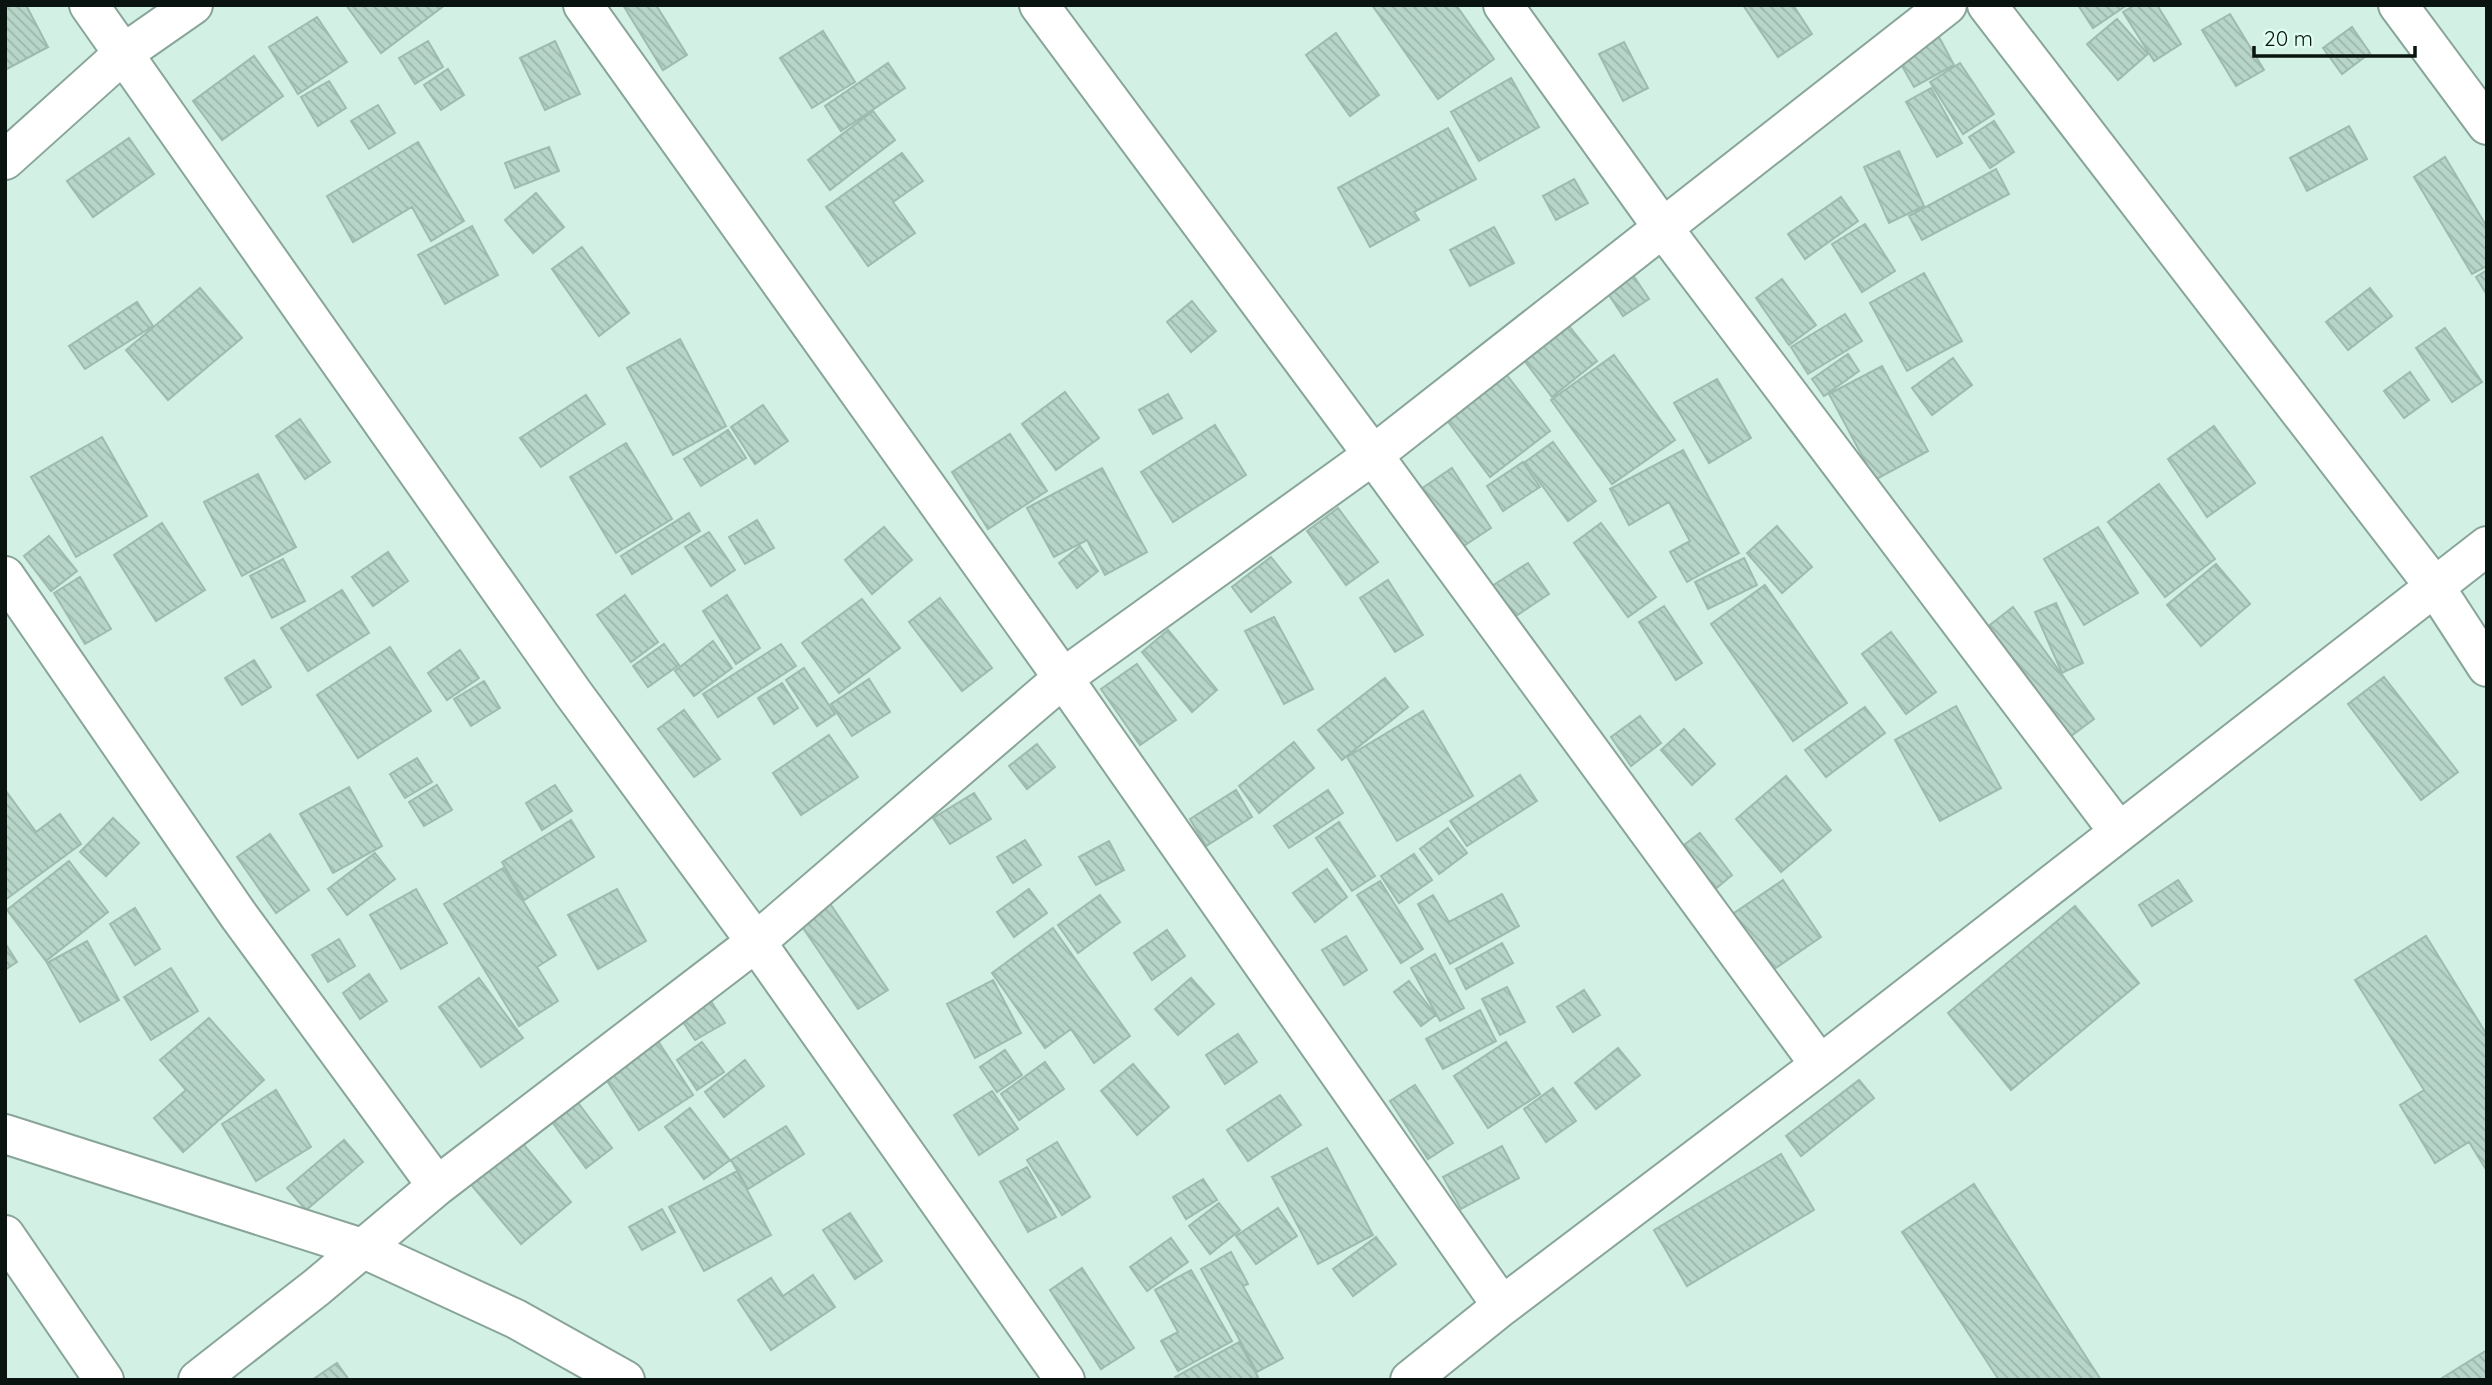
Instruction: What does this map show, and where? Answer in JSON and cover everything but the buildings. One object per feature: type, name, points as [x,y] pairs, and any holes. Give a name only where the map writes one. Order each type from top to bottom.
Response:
[{"type":"street","points":[[89,5],[573,693],[756,942],[1065,1380]]},
{"type":"street","points":[[5,160],[124,53],[193,5]]},
{"type":"street","points":[[583,5],[1063,678],[1502,1306]]},
{"type":"street","points":[[1039,5],[1820,1065]]},
{"type":"street","points":[[1503,5],[1662,228],[2119,832]]},
{"type":"street","points":[[198,1380],[437,1186],[756,942],[1063,678],[1373,455],[1947,5]]},
{"type":"street","points":[[1987,5],[2435,587],[2487,667]]},
{"type":"street","points":[[2398,5],[2487,125]]},
{"type":"street","points":[[1410,1380],[1502,1306],[1820,1065],[2487,547]]},
{"type":"street","points":[[5,576],[239,916],[437,1186]]},
{"type":"street","points":[[5,1134],[362,1248],[516,1320],[625,1380]]},
{"type":"street","points":[[5,1235],[104,1380]]}]
